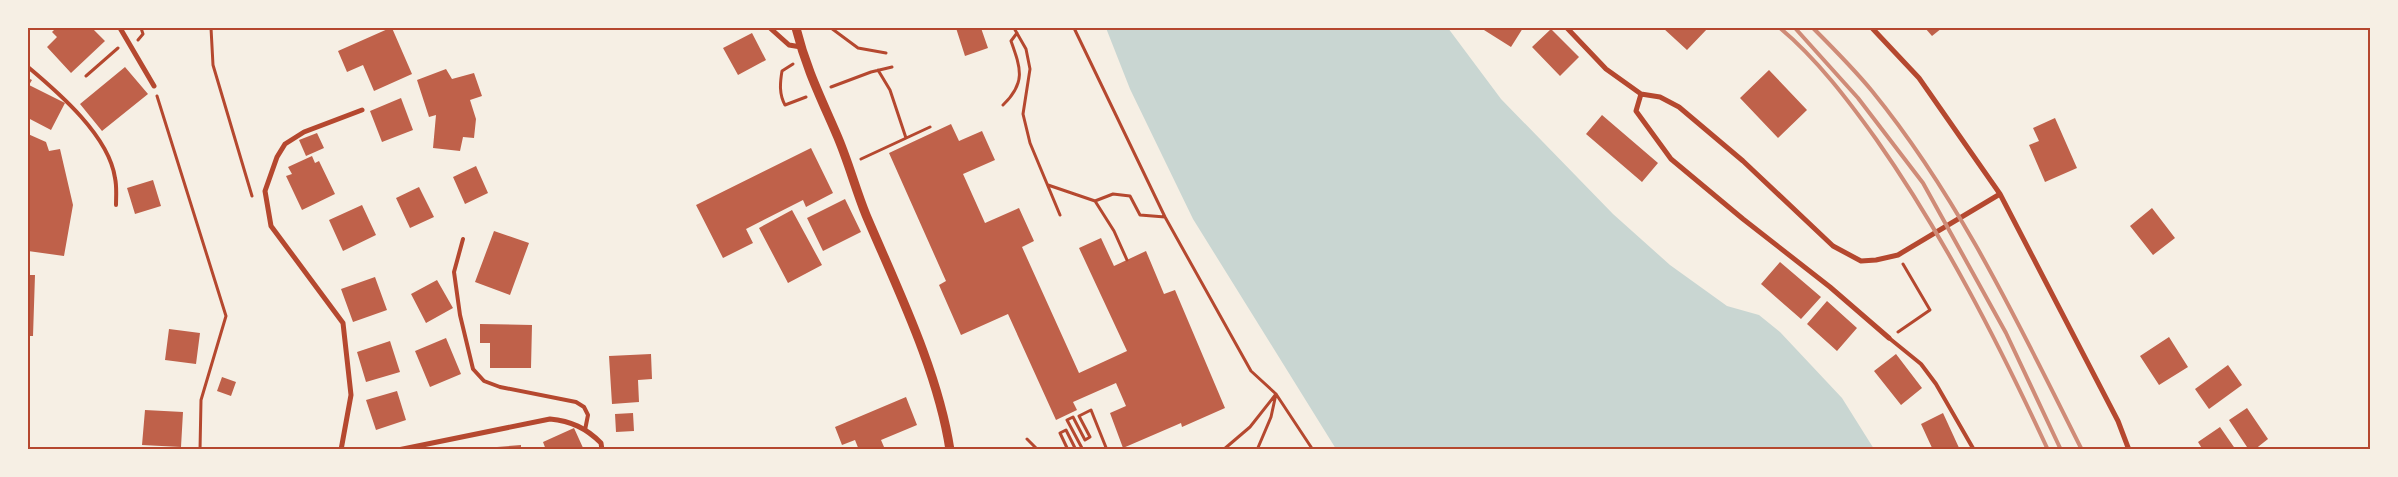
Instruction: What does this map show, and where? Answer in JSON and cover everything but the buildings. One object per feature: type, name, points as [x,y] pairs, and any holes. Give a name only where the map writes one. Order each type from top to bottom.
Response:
[{"type":"street","points":[[120,28],[154,86]]},
{"type":"street","points":[[770,28],[789,45],[801,47]]},
{"type":"street","points":[[796,28],[804,62],[850,166],[864,210],[912,322],[932,380],[950,450]]},
{"type":"street","points":[[1567,28],[1606,69],[1641,94],[1660,97],[1679,108],[1743,161],[1833,246],[1861,261],[1876,260],[1898,254],[2000,194]]},
{"type":"street","points":[[1872,28],[1919,78],[2000,194],[2118,420],[2129,450]]},
{"type":"street","points":[[1641,94],[1636,111],[1671,159],[1830,287],[1889,338]]},
{"type":"street","points":[[341,450],[351,395],[343,323],[271,226],[265,191],[277,157],[285,144],[304,132],[362,110]]},
{"type":"street","points":[[398,450],[550,419],[569,421],[585,430],[601,443],[602,450]]},
{"type":"lane","points":[[28,67],[70,107],[102,142],[116,178],[116,205]]},
{"type":"lane","points":[[463,239],[454,272],[460,315],[473,369],[484,381],[492,384],[576,402],[584,407],[588,415],[585,430]]},
{"type":"lane","points":[[1889,338],[1921,364],[1936,384],[1974,450]]},
{"type":"path","points":[[141,28],[143,34]]},
{"type":"path","points":[[211,28],[213,65],[252,195],[257,203]]},
{"type":"path","points":[[830,28],[858,48],[886,54]]},
{"type":"path","points":[[1014,28],[1026,49],[1030,69],[1023,114],[1030,144],[1060,215]]},
{"type":"path","points":[[1074,28],[1165,217],[1251,371],[1276,394],[1313,450]]},
{"type":"path","points":[[1003,105],[1015,94],[1020,76],[1018,59],[1011,41],[1017,33]]},
{"type":"path","points":[[86,76],[128,40]]},
{"type":"path","points":[[792,102],[785,105],[779,86],[782,71],[793,64]]},
{"type":"path","points":[[871,72],[892,67]]},
{"type":"path","points":[[878,70],[890,90],[906,138]]},
{"type":"path","points":[[154,86],[226,316],[201,400],[200,450]]},
{"type":"path","points":[[850,166],[930,127]]},
{"type":"path","points":[[1048,185],[1096,201],[1114,231],[1127,260]]},
{"type":"path","points":[[1096,201],[1113,194],[1130,196],[1140,215],[1165,217]]},
{"type":"path","points":[[1889,338],[1930,310],[1898,254]]},
{"type":"path","points":[[1223,450],[1250,427],[1276,394]]},
{"type":"path","points":[[1258,450],[1271,417],[1276,394]]},
{"type":"path","points":[[1083,450],[1067,420],[1073,417],[1085,440],[1090,438],[1079,416],[1091,410],[1107,450]]},
{"type":"path","points":[[1068,450],[1060,433],[1066,430],[1076,450]]},
{"type":"path","points":[[1027,439],[1038,450]]},
{"type":"shaded area","points":[[1106,28],[1448,28],[1501,99],[1613,214],[1670,265],[1727,306],[1759,315],[1780,332],[1842,398],[1874,449],[1336,449],[1193,219],[1130,89]]},
{"type":"railway","points":[[1780,28],[1807,53],[1843,95],[1876,139],[1925,213],[1990,330],[2048,450]]},
{"type":"railway","points":[[1795,28],[1858,98],[1923,183],[2006,333],[2061,450]]},
{"type":"railway","points":[[1813,28],[1872,91],[1904,132],[1933,175],[1961,220],[2012,311],[2082,450]]}]
